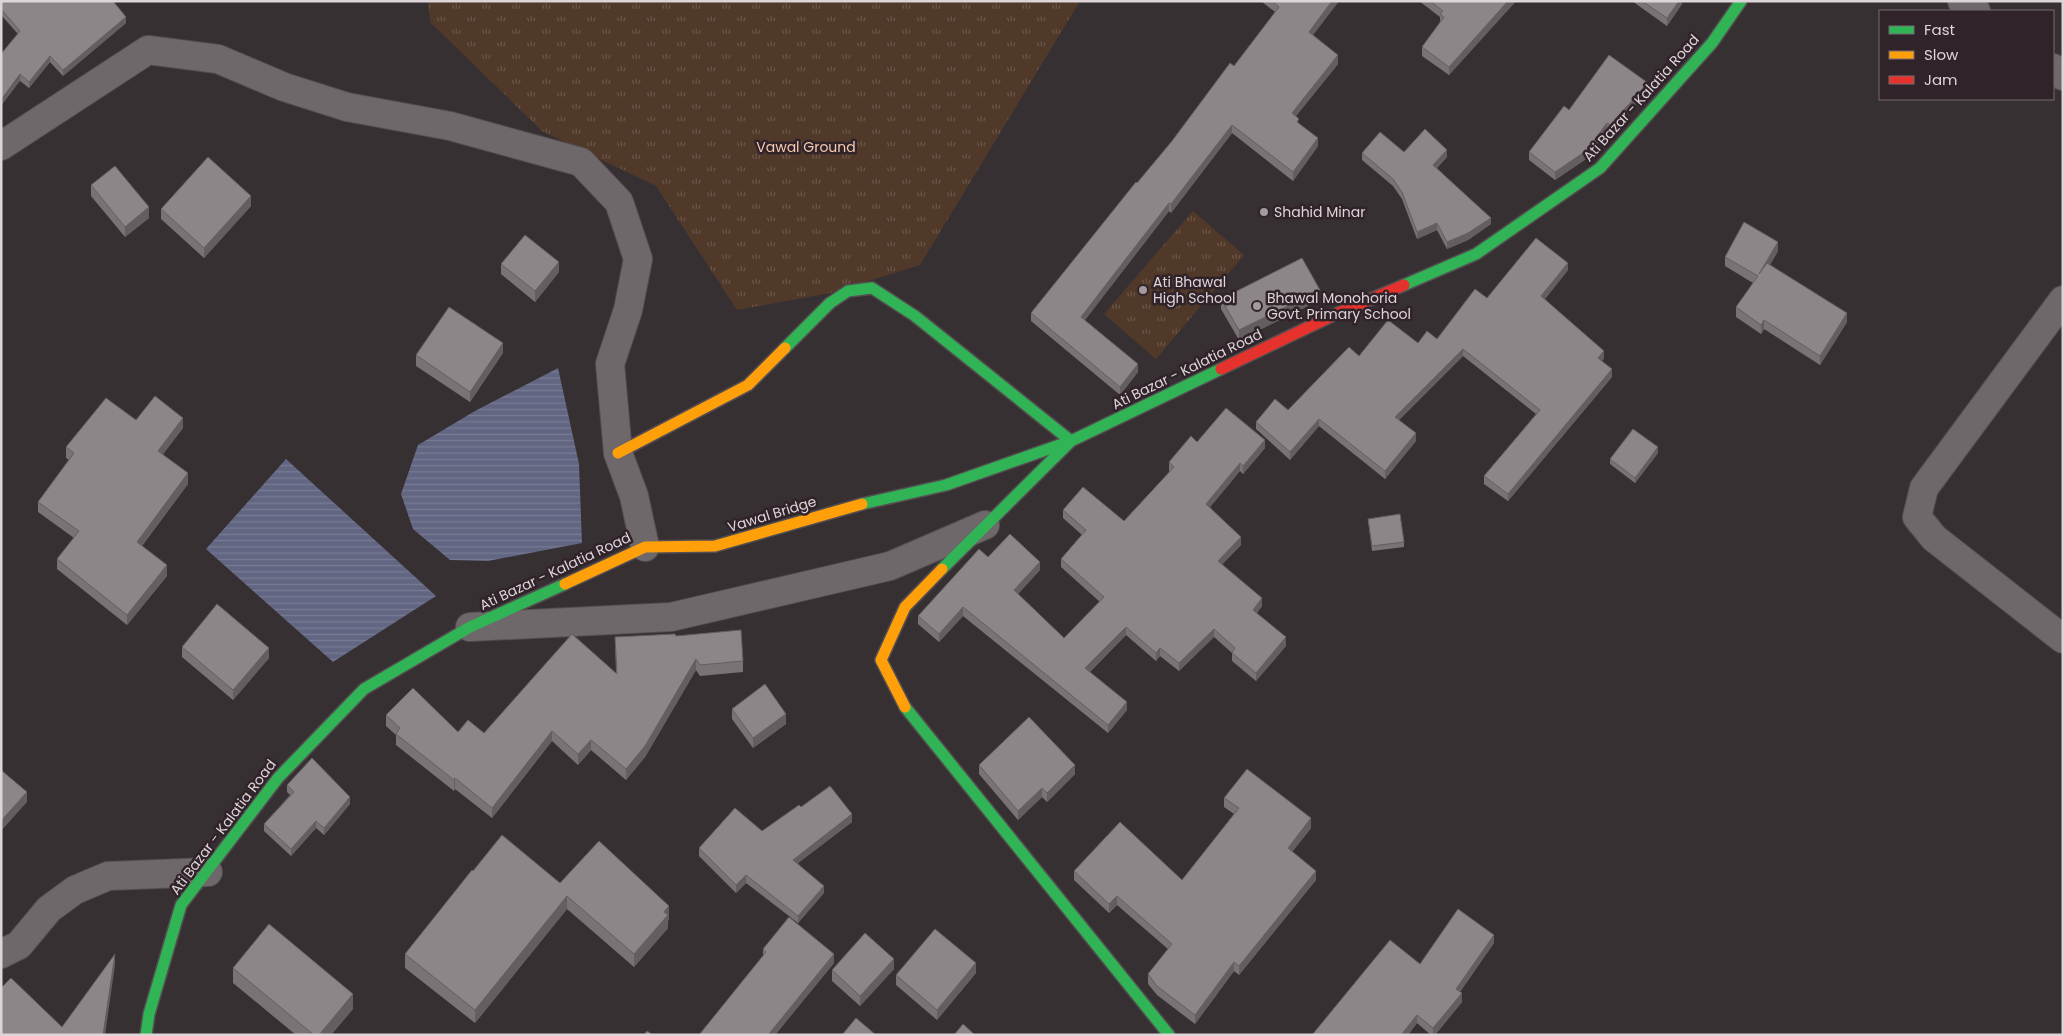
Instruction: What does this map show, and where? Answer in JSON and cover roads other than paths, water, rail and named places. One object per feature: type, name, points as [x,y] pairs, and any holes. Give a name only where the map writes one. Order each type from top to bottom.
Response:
[{"type":"main road","name":"Ati Bazar - Kalatia Road","points":[[837,510],[946,485],[1071,441],[1336,314],[1476,254],[1600,168],[1712,43],[1741,1]]},
{"type":"main road","points":[[618,453],[748,385],[830,303],[848,291],[872,288],[914,316],[1071,441],[985,525],[905,608],[881,660],[904,706],[1170,1035]]},
{"type":"main road","name":"Vawal Bridge","points":[[715,546],[837,510]]},
{"type":"main road","name":"Ati Bazar - Kalatia Road","points":[[146,1035],[149,1014],[181,905],[278,778],[364,689],[470,627],[645,547],[715,546]]},
{"type":"street","points":[[1962,1],[1975,10]]},
{"type":"street","points":[[1,146],[148,50],[218,59],[284,87],[347,107],[450,126],[581,162],[619,202],[638,259],[628,310],[610,364],[618,453],[634,496],[645,547]]},
{"type":"street","points":[[2063,300],[1924,488],[1917,517],[1934,538],[2063,639]]},
{"type":"street","points":[[470,627],[671,617],[890,566],[985,525]]},
{"type":"street","points":[[1,954],[18,945],[48,909],[75,890],[108,876],[208,872]]},
{"type":"water","points":[[558,368],[579,464],[582,543],[488,561],[450,560],[413,529],[401,494],[418,445],[475,411]]},
{"type":"water","points":[[286,459],[436,596],[333,662],[206,549]]},
{"type":"place","name":"Shahid Minar","points":[[1264,212]]},
{"type":"place","name":"Ati Bhawal High School","points":[[1143,290]]},
{"type":"place","name":"Bhawal Monohoria Govt. Primary School","points":[[1257,306]]},
{"type":"park label","name":"Vawal Ground","points":[[806,147]]}]
